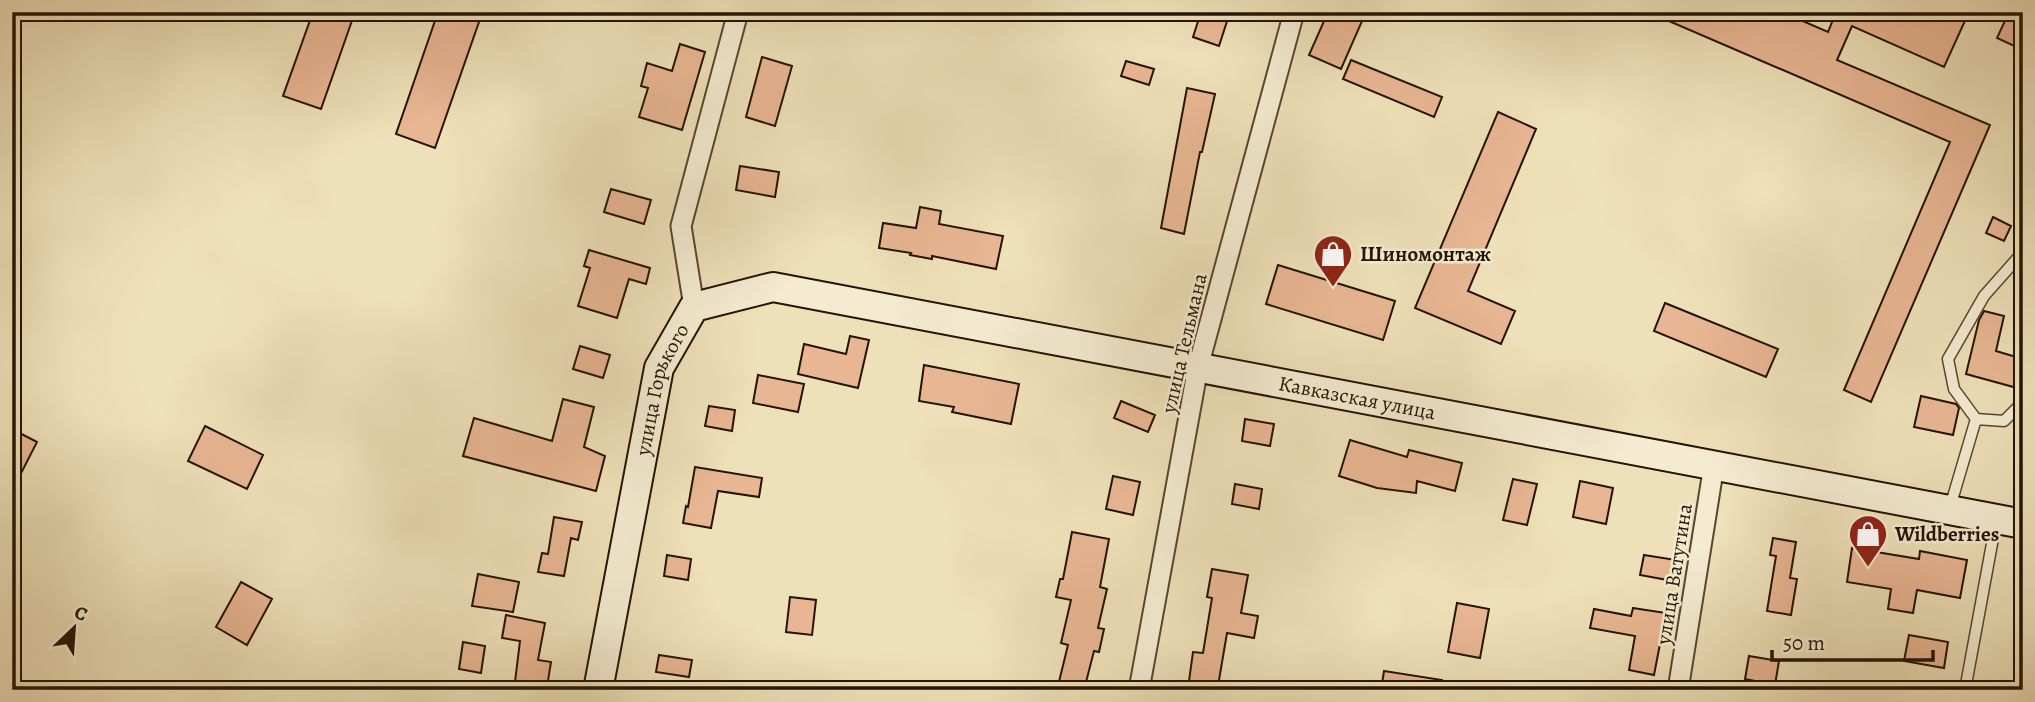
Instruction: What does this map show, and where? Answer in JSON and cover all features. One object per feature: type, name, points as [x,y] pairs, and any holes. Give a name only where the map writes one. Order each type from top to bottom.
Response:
[{"type":"main road","name":"Кавказская улица","points":[[694,307],[773,287],[2010,521]]},
{"type":"main road","name":"улица Горького","points":[[598,690],[659,369],[694,307]]},
{"type":"street","name":"улица Горького","points":[[694,307],[681,226],[738,12]]},
{"type":"street","name":"улица Тельмана","points":[[1139,690],[1198,367],[1294,12]]},
{"type":"street","name":"улица Ватутина","points":[[1678,690],[1714,465]]},
{"type":"lane","points":[[2023,253],[1984,296],[1948,359],[1954,389],[1976,419],[2004,421],[2023,399]]},
{"type":"lane","points":[[1950,510],[1976,419]]},
{"type":"lane","points":[[1965,690],[2010,521]]},
{"type":"building","points":[[313,12],[355,12],[321,109],[283,96]]},
{"type":"building","points":[[438,12],[460,12],[480,19],[435,148],[396,134]]},
{"type":"building","points":[[1201,12],[1230,12],[1219,46],[1193,37]]},
{"type":"building","points":[[1328,12],[1366,12],[1341,69],[1309,55]]},
{"type":"building","points":[[1648,12],[1725,12],[1742,20],[1745,12],[1782,12],[1828,32],[1834,17],[1823,12],[1969,12],[1944,67],[1852,26],[1837,60],[1990,125],[1871,402],[1844,390],[1950,142]]},
{"type":"building","points":[[2009,12],[2023,12],[2023,50],[1997,38]]},
{"type":"building","points":[[680,44],[705,52],[682,130],[639,117],[648,88],[641,86],[647,63],[672,71]]},
{"type":"building","points":[[762,57],[792,66],[775,126],[746,117]]},
{"type":"building","points":[[1351,60],[1442,97],[1434,117],[1343,79]]},
{"type":"building","points":[[1126,61],[1154,69],[1149,85],[1121,76]]},
{"type":"building","points":[[1187,88],[1215,94],[1200,152],[1184,234],[1161,228]]},
{"type":"building","points":[[1498,112],[1536,129],[1468,291],[1515,311],[1501,344],[1415,308]]},
{"type":"building","points":[[740,166],[779,172],[775,197],[736,190]]},
{"type":"building","points":[[611,189],[651,200],[644,224],[604,212]]},
{"type":"building","points":[[920,207],[941,211],[939,224],[1003,236],[996,269],[879,248],[883,223],[916,228]]},
{"type":"building","points":[[1993,217],[2011,226],[2004,241],[1986,233]]},
{"type":"building","points":[[589,250],[650,268],[646,284],[629,279],[617,318],[578,306],[590,268],[584,266]]},
{"type":"building","points":[[1278,265],[1395,301],[1383,340],[1266,304]]},
{"type":"building","points":[[1665,303],[1778,349],[1766,377],[1654,331]]},
{"type":"building","points":[[1984,311],[2004,316],[1996,351],[2023,359],[2017,388],[1966,374],[1979,320]]},
{"type":"building","points":[[850,336],[869,340],[858,388],[798,374],[804,344],[846,354]]},
{"type":"building","points":[[580,346],[610,355],[603,378],[573,369]]},
{"type":"building","points":[[924,365],[1019,384],[1011,424],[952,412],[954,407],[919,401]]},
{"type":"building","points":[[758,375],[804,384],[798,412],[753,403]]},
{"type":"building","points":[[1921,396],[1956,404],[1959,408],[1953,435],[1914,427]]},
{"type":"building","points":[[563,399],[594,407],[584,447],[605,456],[596,491],[463,456],[474,418],[552,441]]},
{"type":"building","points":[[1121,401],[1155,415],[1148,432],[1114,418]]},
{"type":"building","points":[[709,406],[735,410],[732,431],[705,426]]},
{"type":"building","points":[[1245,419],[1274,424],[1270,446],[1242,441]]},
{"type":"building","points":[[205,426],[263,455],[247,489],[188,461]]},
{"type":"building","points":[[12,429],[37,442],[12,491]]},
{"type":"building","points":[[1350,440],[1407,457],[1409,450],[1462,463],[1455,491],[1417,481],[1416,493],[1377,488],[1339,476]]},
{"type":"building","points":[[695,467],[762,478],[759,497],[718,491],[711,528],[683,523]]},
{"type":"building","points":[[1113,476],[1140,482],[1133,515],[1106,509]]},
{"type":"building","points":[[1513,479],[1537,484],[1527,525],[1503,520]]},
{"type":"building","points":[[1580,481],[1613,488],[1606,524],[1573,517]]},
{"type":"building","points":[[1235,484],[1262,489],[1259,509],[1232,504]]},
{"type":"building","points":[[554,517],[582,522],[578,540],[571,538],[564,576],[538,572],[542,553],[548,554]]},
{"type":"building","points":[[1072,532],[1109,539],[1100,587],[1107,589],[1098,628],[1104,629],[1099,652],[1094,651],[1084,690],[1057,690],[1068,645],[1061,643],[1071,600],[1056,597],[1060,579],[1063,579]]},
{"type":"building","points":[[1773,538],[1796,542],[1790,578],[1797,579],[1791,615],[1767,611],[1776,556],[1770,555]]},
{"type":"building","points":[[1852,548],[1919,559],[1920,551],[1967,560],[1960,598],[1917,590],[1913,613],[1888,609],[1891,589],[1847,582]]},
{"type":"building","points":[[667,555],[691,559],[688,580],[664,576]]},
{"type":"building","points":[[1644,555],[1676,560],[1673,581],[1640,575]]},
{"type":"building","points":[[1212,569],[1248,575],[1241,613],[1258,616],[1254,638],[1227,633],[1218,686],[1189,681],[1193,652],[1203,653],[1212,598],[1207,597]]},
{"type":"building","points":[[478,574],[519,582],[513,612],[472,606]]},
{"type":"building","points":[[241,582],[272,599],[247,645],[216,627]]},
{"type":"building","points":[[790,597],[816,600],[812,635],[786,632]]},
{"type":"building","points":[[1457,603],[1489,609],[1480,658],[1448,652]]},
{"type":"building","points":[[1633,608],[1666,613],[1654,675],[1629,670],[1635,636],[1590,628],[1594,609],[1631,616]]},
{"type":"building","points":[[506,615],[545,623],[538,660],[551,662],[547,687],[515,682],[520,641],[502,638]]},
{"type":"building","points":[[1909,635],[1948,642],[1944,668],[1904,661]]},
{"type":"building","points":[[463,642],[485,646],[481,673],[459,669]]},
{"type":"building","points":[[659,655],[692,660],[689,677],[656,672]]},
{"type":"building","points":[[1749,656],[1779,661],[1775,685],[1745,679]]},
{"type":"building","points":[[1384,671],[1442,680],[1441,690],[1381,690]]},
{"type":"place","name":"Шиномонтаж","points":[[1333,288]]},
{"type":"place","name":"Wildberries","points":[[1868,568]]}]
